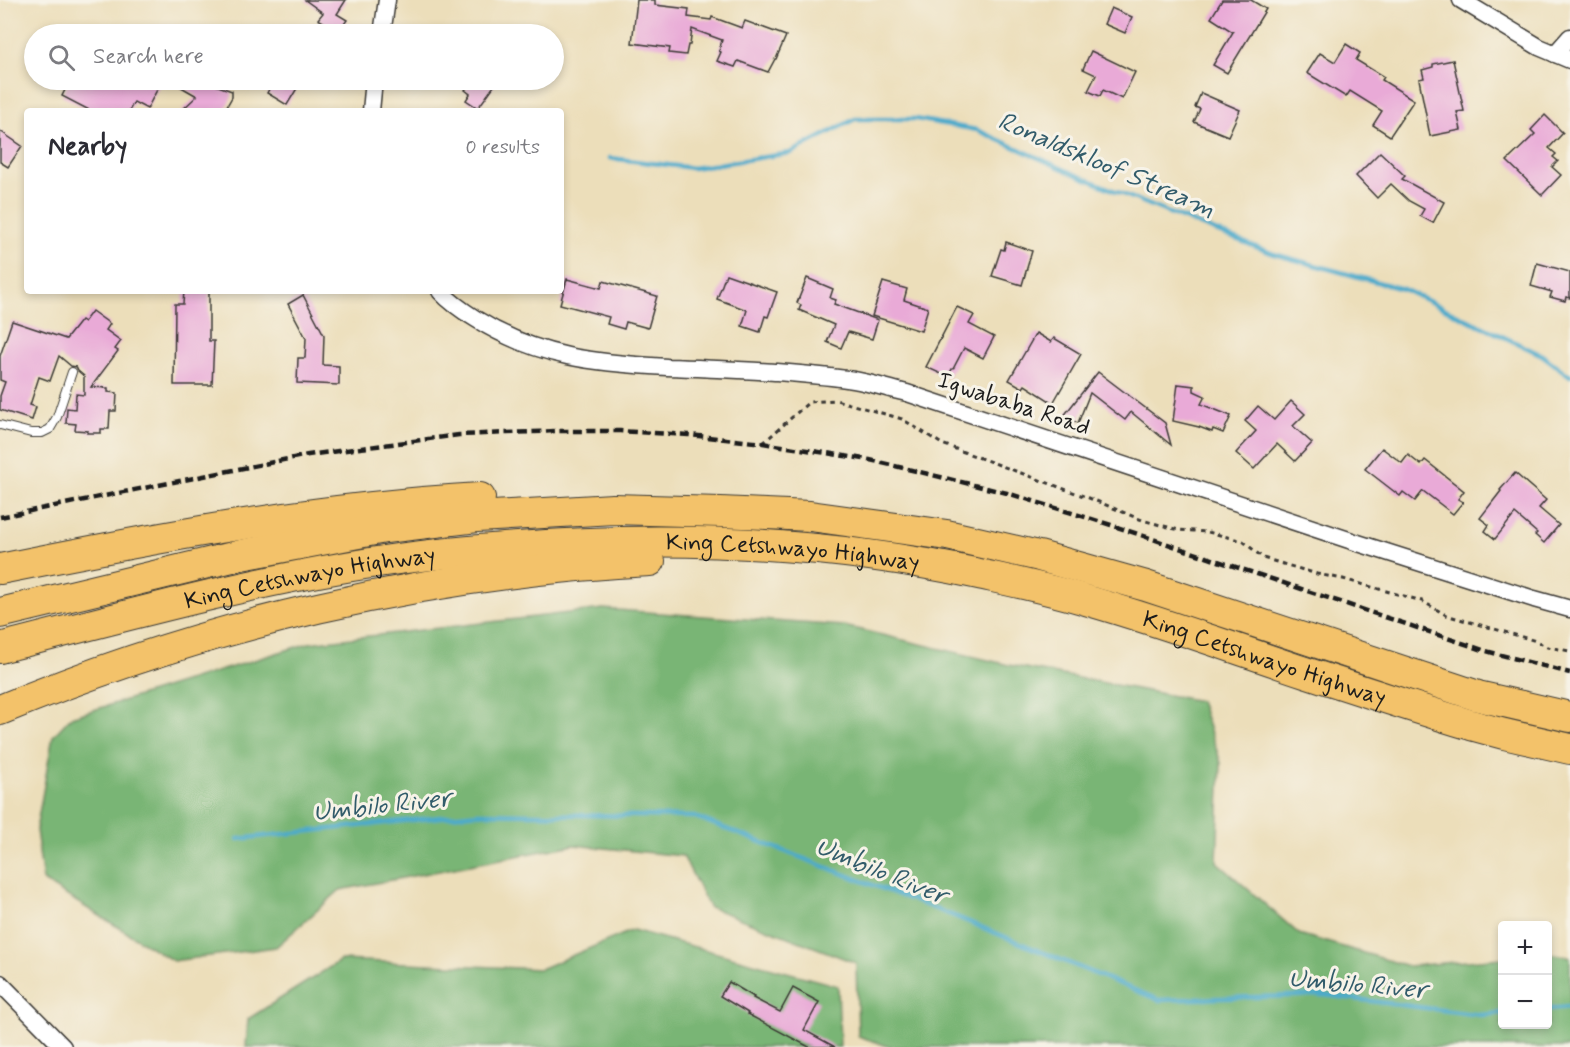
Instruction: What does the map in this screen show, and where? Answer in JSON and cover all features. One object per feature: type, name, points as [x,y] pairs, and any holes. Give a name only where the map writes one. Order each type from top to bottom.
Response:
[{"type":"highway","points":[[0,569],[105,547],[237,524],[432,501],[531,495],[690,496],[787,510],[810,516]]},
{"type":"highway","name":"King Cetshwayo Highway","points":[[0,613],[241,555],[385,528],[477,517],[613,509],[810,516],[947,535],[1039,556],[1146,586],[1478,696],[1570,717]]},
{"type":"highway","name":"King Cetshwayo Highway","points":[[0,648],[263,583],[414,556],[529,546],[615,542],[734,544],[842,553],[909,562],[978,574],[1087,600],[1471,725],[1521,739],[1570,749]]},
{"type":"highway","points":[[0,710],[164,650],[298,612],[416,588],[578,566],[680,560],[803,559],[842,553]]},
{"type":"street","points":[[383,24],[387,0]]},
{"type":"street","points":[[1461,0],[1539,47],[1562,57],[1570,37]]},
{"type":"street","points":[[371,108],[373,90]]},
{"type":"street","name":"Igwababa Road","points":[[443,294],[463,311],[510,338],[535,348],[578,359],[854,380],[907,393],[1358,543],[1570,609]]},
{"type":"street","points":[[0,983],[63,1047]]},
{"type":"lane","points":[[0,424],[32,433],[50,429],[57,417],[72,372]]},
{"type":"path","points":[[763,443],[809,402],[836,400],[902,419],[942,444],[1142,520],[1179,530],[1208,532],[1243,542],[1263,558],[1317,574],[1373,586],[1422,601],[1446,615],[1536,641],[1547,647],[1570,651]]},
{"type":"green space","points":[[603,609],[844,626],[1009,665],[1200,701],[1221,763],[1217,862],[1299,934],[1408,966],[1498,958],[1498,1029],[1552,1029],[1552,954],[1570,957],[1570,1047],[890,1047],[858,1036],[856,963],[709,907],[683,856],[574,845],[340,890],[276,947],[173,961],[43,881],[36,830],[53,736],[71,717],[309,643]]},
{"type":"green space","points":[[633,930],[838,986],[840,1047],[246,1047],[248,1019],[341,960],[540,969]]},
{"type":"building","points":[[305,0],[346,0],[337,14],[347,20],[344,24],[324,24],[318,19],[323,13]]},
{"type":"building","points":[[637,0],[655,0],[655,5],[689,9],[688,17],[711,20],[712,17],[742,28],[745,21],[786,36],[768,72],[738,61],[735,67],[717,61],[721,52],[719,51],[722,40],[692,29],[686,55],[669,53],[670,48],[632,43]]},
{"type":"building","points":[[1222,0],[1251,0],[1266,9],[1227,73],[1213,65],[1233,32],[1211,18]]},
{"type":"building","points":[[1111,8],[1132,17],[1125,33],[1104,24]]},
{"type":"building","points":[[1346,44],[1360,53],[1356,60],[1384,77],[1382,80],[1414,100],[1390,136],[1373,125],[1382,111],[1350,91],[1346,97],[1307,73],[1320,53],[1335,62]]},
{"type":"building","points":[[1091,51],[1135,72],[1122,99],[1103,90],[1100,96],[1088,91],[1096,75],[1083,69]]},
{"type":"building","points":[[1453,60],[1464,111],[1457,112],[1461,130],[1430,136],[1419,79],[1424,78],[1422,70],[1433,67],[1433,64]]},
{"type":"building","points":[[65,90],[157,90],[148,108],[134,102],[131,108],[85,108],[62,96]]},
{"type":"building","points":[[186,90],[232,91],[232,97],[226,108],[184,108],[197,96]]},
{"type":"building","points":[[269,90],[296,90],[287,105],[267,93]]},
{"type":"building","points":[[465,90],[491,90],[478,108],[466,100],[470,94]]},
{"type":"building","points":[[1201,93],[1240,110],[1228,136],[1194,122],[1200,109],[1195,107]]},
{"type":"building","points":[[1545,115],[1563,133],[1549,148],[1556,154],[1553,157],[1558,161],[1552,167],[1561,175],[1542,195],[1507,161],[1535,134],[1531,130]]},
{"type":"building","points":[[0,131],[22,146],[8,167],[0,162]]},
{"type":"building","points":[[1380,152],[1405,176],[1402,179],[1444,202],[1433,223],[1420,216],[1424,209],[1409,201],[1391,184],[1377,198],[1356,176]]},
{"type":"building","points":[[1006,242],[1032,251],[1022,285],[992,276],[1001,249],[1004,250]]},
{"type":"building","points":[[1537,263],[1570,272],[1570,298],[1566,297],[1565,301],[1550,297],[1552,292],[1531,286]]},
{"type":"building","points":[[726,274],[777,292],[760,332],[742,326],[747,310],[717,299]]},
{"type":"building","points":[[807,278],[833,289],[830,298],[836,300],[834,304],[878,320],[872,339],[848,332],[841,348],[827,342],[834,325],[799,310],[801,305],[797,303]]},
{"type":"building","points":[[567,279],[601,288],[603,281],[657,296],[648,328],[626,322],[624,329],[607,324],[609,317],[560,304]]},
{"type":"building","points":[[883,282],[907,289],[904,300],[928,308],[921,331],[872,316]]},
{"type":"building","points":[[184,294],[209,294],[209,341],[214,341],[212,385],[174,385],[175,304],[183,304]]},
{"type":"building","points":[[303,295],[324,335],[323,365],[339,366],[339,385],[297,383],[298,358],[305,358],[306,338],[288,304]]},
{"type":"building","points":[[957,307],[974,315],[969,324],[994,337],[983,358],[964,348],[948,377],[926,367]]},
{"type":"building","points":[[92,311],[110,324],[106,330],[121,341],[115,349],[118,351],[91,387],[108,388],[108,392],[117,393],[116,411],[110,411],[109,429],[101,429],[101,433],[87,433],[88,431],[75,430],[76,424],[66,423],[67,408],[75,409],[76,394],[84,395],[84,376],[76,367],[71,366],[59,356],[50,381],[39,377],[30,405],[36,407],[32,420],[0,410],[0,396],[5,382],[0,380],[0,356],[12,321],[66,339],[81,320],[84,322]]},
{"type":"building","points":[[1036,333],[1051,342],[1054,338],[1081,354],[1053,403],[1025,385],[1023,388],[1009,380]]},
{"type":"building","points":[[1098,372],[1165,423],[1171,445],[1131,412],[1125,420],[1090,393],[1078,423],[1063,417]]},
{"type":"building","points":[[1178,384],[1194,386],[1194,391],[1205,396],[1201,404],[1231,416],[1223,433],[1173,421]]},
{"type":"building","points":[[1291,401],[1305,414],[1293,426],[1312,443],[1295,461],[1277,444],[1254,469],[1236,453],[1256,431],[1245,421],[1258,406],[1274,420]]},
{"type":"building","points":[[1382,448],[1402,463],[1408,455],[1421,465],[1425,460],[1464,491],[1458,499],[1463,502],[1453,514],[1423,491],[1415,501],[1403,492],[1400,496],[1365,469]]},
{"type":"building","points":[[1515,473],[1546,500],[1539,508],[1559,525],[1544,543],[1535,535],[1537,533],[1515,514],[1495,539],[1485,531],[1489,525],[1480,518]]},
{"type":"building","points":[[729,982],[780,1012],[793,988],[819,1002],[804,1030],[835,1047],[809,1047],[747,1014],[720,996]]},
{"type":"waterway","name":"Ronaldskloof Stream","points":[[610,158],[693,168],[790,153],[855,119],[916,119],[977,130],[1072,173],[1274,254],[1403,289],[1542,355],[1570,376]]},
{"type":"waterway","name":"Umbilo River","points":[[238,839],[478,813],[695,817],[959,918],[1159,1000],[1323,995],[1481,1015],[1498,1013]]},
{"type":"waterway","name":"Umbilo River","points":[[1552,1009],[1570,1007]]},
{"type":"railway","points":[[0,517],[308,455],[459,435],[557,431],[620,431],[689,435],[763,443],[870,460],[1007,493],[1111,525],[1486,651],[1570,673]]}]
